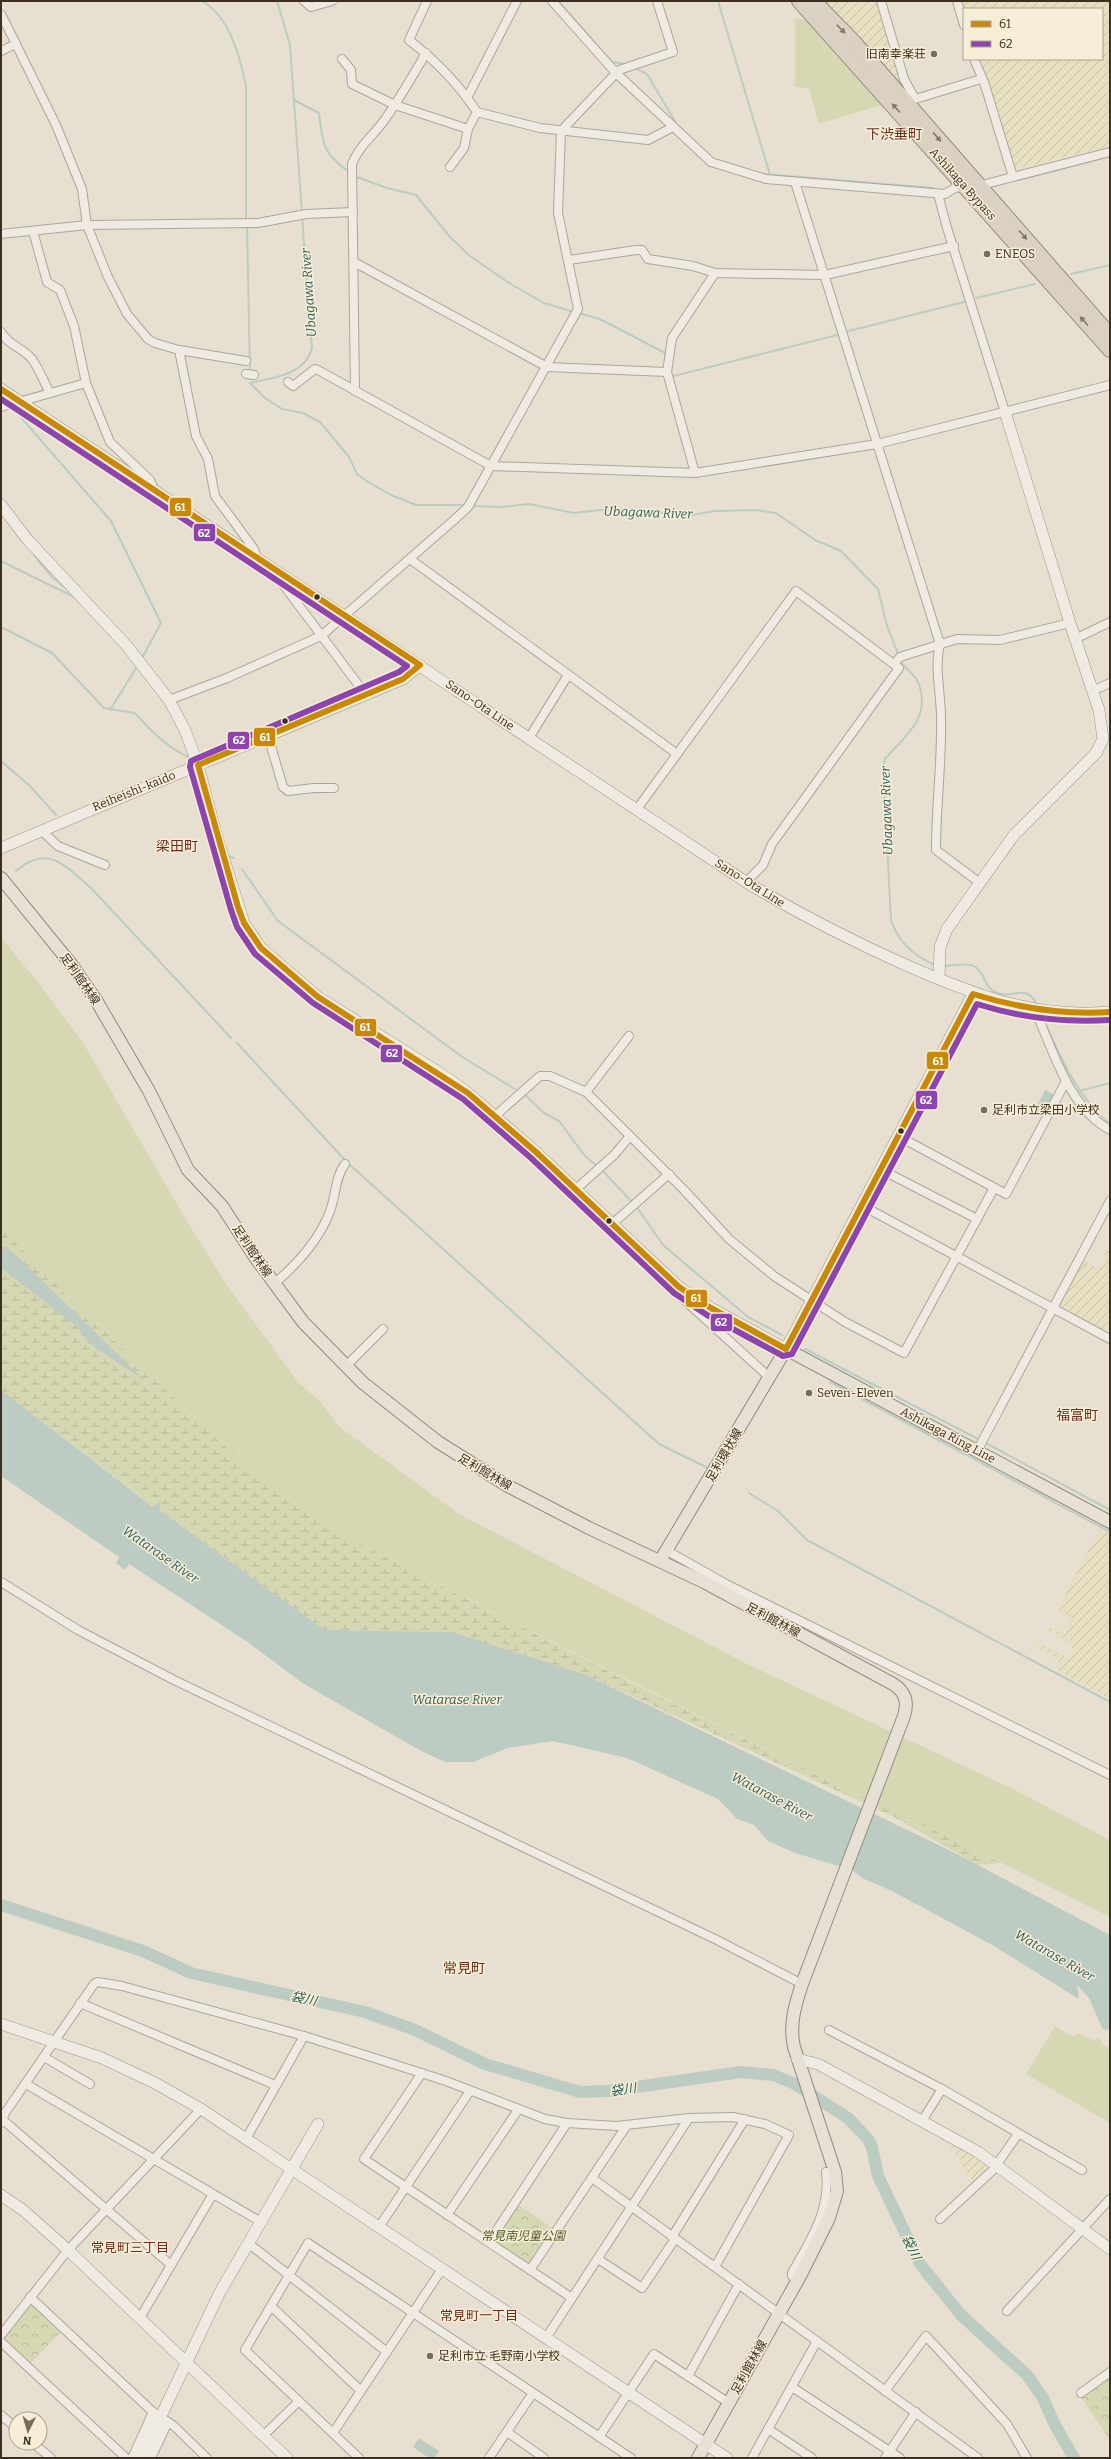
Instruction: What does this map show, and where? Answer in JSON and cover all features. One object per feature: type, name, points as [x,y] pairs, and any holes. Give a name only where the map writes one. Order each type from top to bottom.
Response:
[{"type":"highway","name":"Ashikaga Bypass","points":[[799,1],[1110,350]]},
{"type":"highway","name":"Ashikaga Bypass","points":[[814,1],[912,101],[980,186],[1110,335]]},
{"type":"main road","name":"足利館林線","points":[[1,878],[71,964],[96,1000],[149,1092],[185,1165],[193,1177],[222,1206],[274,1284],[303,1322],[346,1366],[411,1423],[481,1471],[589,1528],[663,1556],[704,1582],[898,1687],[904,1695],[906,1707],[803,1980],[792,2022],[792,2040],[797,2060],[831,2155],[836,2182],[833,2207],[797,2281],[698,2458]]},
{"type":"main road","name":"足利環状線","points":[[663,1556],[786,1349]]},
{"type":"main road","name":"Ashikaga Ring Line","points":[[786,1349],[1110,1522]]},
{"type":"street","points":[[304,1],[311,7],[332,1]]},
{"type":"street","points":[[427,1],[409,40],[426,53],[454,80],[477,112],[540,128],[648,140],[673,127]]},
{"type":"street","points":[[467,98],[517,1]]},
{"type":"street","points":[[552,1],[616,73],[711,162],[766,179],[945,194],[965,186],[980,186],[1110,152]]},
{"type":"street","points":[[169,700],[227,678],[321,636],[345,617],[468,507],[578,309],[558,213],[561,131],[616,73],[673,52],[657,1]]},
{"type":"street","points":[[881,1],[912,101],[982,79]]},
{"type":"street","points":[[957,1],[963,22]]},
{"type":"street","points":[[1,14],[56,125],[82,189],[87,225],[108,277],[132,322],[150,341],[179,350],[246,361]]},
{"type":"street","points":[[1,51],[16,44]]},
{"type":"street","points":[[356,391],[352,164],[357,152],[395,105],[426,53]]},
{"type":"street","points":[[342,59],[351,70],[352,84],[395,105],[468,129]]},
{"type":"street","points":[[974,60],[982,79],[1012,177]]},
{"type":"street","points":[[450,167],[464,148],[468,129],[477,112]]},
{"type":"street","points":[[795,182],[940,644],[936,659],[941,717],[936,805],[936,850],[980,882]]},
{"type":"street","points":[[938,194],[947,228],[954,246],[1070,623],[1103,723],[1103,739],[1101,746],[1014,835],[943,936],[939,971]]},
{"type":"street","points":[[2,231],[33,231],[87,225],[258,223],[306,214],[353,212]]},
{"type":"street","points":[[33,231],[47,282],[60,290],[74,326],[86,383],[110,442],[150,480],[154,489]]},
{"type":"street","points":[[569,260],[642,250],[648,259],[693,266],[715,273],[824,275],[954,246]]},
{"type":"street","points":[[354,262],[547,367],[667,372]]},
{"type":"street","points":[[695,473],[667,372],[672,338],[715,273]]},
{"type":"street","points":[[1,332],[10,344],[23,351],[32,359],[50,393]]},
{"type":"street","points":[[179,350],[196,436],[208,459],[216,496],[254,549],[257,558]]},
{"type":"street","points":[[288,382],[293,386],[315,369],[491,466],[695,473],[877,444],[1110,385]]},
{"type":"street","points":[[1,407],[86,383]]},
{"type":"street","name":"Sano-Ota Line","points":[[1,389],[746,882],[839,935],[939,971],[973,994],[1039,1010]]},
{"type":"street","points":[[1,505],[27,539],[127,646],[169,700],[185,730],[198,765],[238,907],[244,923],[255,941],[274,961],[318,997],[443,1075],[495,1116],[679,1287],[711,1308],[786,1349],[973,994]]},
{"type":"street","points":[[410,559],[677,754]]},
{"type":"street","points":[[280,574],[279,579],[366,695]]},
{"type":"street","points":[[637,809],[796,591],[899,668],[772,844],[763,865],[746,882]]},
{"type":"street","points":[[1075,639],[1110,622]]},
{"type":"street","points":[[894,664],[900,657],[957,639],[1000,640],[1070,623]]},
{"type":"street","name":"Reiheishi-kaido","points":[[1,848],[366,695],[407,677],[420,665]]},
{"type":"street","points":[[530,738],[568,675]]},
{"type":"street","points":[[1092,691],[1110,683]]},
{"type":"street","points":[[268,736],[283,787],[288,791],[314,788],[334,788]]},
{"type":"street","points":[[41,830],[58,846],[105,864]]},
{"type":"street","points":[[1110,1012],[1084,1014],[1039,1010],[1066,1081],[1081,1104],[1096,1120],[1110,1130]]},
{"type":"street","points":[[586,1092],[630,1036]]},
{"type":"street","points":[[495,1116],[540,1076],[550,1076],[586,1092],[669,1174],[747,1256],[811,1301],[845,1322],[904,1353],[994,1188]]},
{"type":"street","points":[[898,1136],[1006,1194],[1066,1081]]},
{"type":"street","points":[[575,1190],[614,1155],[630,1136]]},
{"type":"street","points":[[274,1284],[297,1263],[327,1219],[345,1164]]},
{"type":"street","points":[[880,1168],[977,1219]]},
{"type":"street","points":[[612,1225],[669,1174]]},
{"type":"street","points":[[977,1451],[1110,1201]]},
{"type":"street","points":[[861,1205],[1110,1339]]},
{"type":"street","points":[[679,1287],[677,1289],[679,1295],[769,1377]]},
{"type":"street","points":[[346,1366],[383,1329]]},
{"type":"street","points":[[663,1556],[726,1584],[1110,1775]]},
{"type":"street","points":[[1,1582],[78,1630],[174,1680],[803,1980]]},
{"type":"street","points":[[171,2265],[106,2210],[2,2116],[26,2084],[94,1984],[103,1982],[150,1992],[228,2016],[304,2036],[422,2073],[545,2119],[568,2123],[627,2125],[689,2118],[746,2118],[789,2135],[715,2267]]},
{"type":"street","points":[[80,2003],[275,2085]]},
{"type":"street","points":[[1,2024],[129,2070],[201,2109],[726,2458]]},
{"type":"street","points":[[829,2030],[942,2089],[1082,2170]]},
{"type":"street","points":[[246,2139],[275,2085],[304,2036]]},
{"type":"street","points":[[44,2058],[90,2084]]},
{"type":"street","points":[[797,2060],[818,2064],[969,2146],[1110,2250]]},
{"type":"street","points":[[422,2073],[364,2159],[572,2298]]},
{"type":"street","points":[[26,2084],[261,2222]]},
{"type":"street","points":[[922,2121],[942,2089]]},
{"type":"street","points":[[379,2227],[470,2090]]},
{"type":"street","points":[[1,2335],[68,2250],[201,2109]]},
{"type":"street","points":[[447,2215],[518,2110]]},
{"type":"street","points":[[546,2338],[689,2118]]},
{"type":"street","points":[[598,2259],[642,2288],[746,2118]]},
{"type":"street","points":[[488,2242],[568,2123]]},
{"type":"street","points":[[141,2458],[220,2292],[318,2124]]},
{"type":"street","points":[[530,2270],[627,2125]]},
{"type":"street","points":[[940,2219],[996,2165],[1018,2134]]},
{"type":"street","points":[[797,2281],[792,2276],[792,2273],[815,2232],[824,2209],[827,2189],[826,2172]]},
{"type":"street","points":[[592,2178],[978,2458]]},
{"type":"street","points":[[1,2194],[23,2210],[68,2250],[287,2458]]},
{"type":"street","points":[[140,2318],[213,2194]]},
{"type":"street","points":[[1007,2311],[1110,2199]]},
{"type":"street","points":[[359,2458],[245,2350],[308,2242],[631,2458]]},
{"type":"street","points":[[248,2243],[387,2352]]},
{"type":"street","points":[[333,2433],[442,2269]]},
{"type":"street","points":[[688,2376],[739,2284]]},
{"type":"street","points":[[30,2297],[207,2458]]},
{"type":"street","points":[[271,2306],[361,2391]]},
{"type":"street","points":[[885,2391],[926,2336],[1007,2424],[1027,2458]]},
{"type":"street","points":[[752,2458],[817,2341]]},
{"type":"street","points":[[1,2342],[126,2458]]},
{"type":"street","points":[[599,2437],[654,2354],[729,2404]]},
{"type":"street","points":[[1081,2392],[1110,2372]]},
{"type":"street","points":[[792,2386],[887,2455],[900,2458]]},
{"type":"street","points":[[489,2458],[533,2393]]},
{"type":"street","points":[[264,2436],[298,2401]]},
{"type":"street","points":[[887,2455],[916,2412]]},
{"type":"street","points":[[132,2458],[161,2416]]},
{"type":"street","points":[[151,2458],[161,2416]]},
{"type":"street","points":[[768,2429],[812,2458]]},
{"type":"street","points":[[507,2432],[544,2458]]},
{"type":"street","points":[[43,2451],[51,2458]]},
{"type":"shaded area","points":[[824,1],[877,1],[903,86],[908,94]]},
{"type":"shaded area","points":[[961,1],[1110,1],[1110,146],[1016,169],[1014,167],[978,60],[1103,60],[1103,8],[963,8]]},
{"type":"shaded area","points":[[1110,1246],[1110,1323],[1105,1333],[1056,1307],[1082,1260],[1098,1268]]},
{"type":"shaded area","points":[[1100,1529],[1110,1534],[1110,1699],[1056,1670],[1059,1660],[1036,1647],[1038,1642],[1068,1658],[1074,1644],[1045,1629],[1047,1626],[1065,1634],[1072,1619],[1057,1610]]},
{"type":"shaded area","points":[[951,2143],[972,2153],[991,2166],[990,2168],[974,2182],[959,2162],[961,2160],[948,2145]]},
{"type":"green space","points":[[795,18],[808,21],[854,72],[881,105],[819,124],[809,88],[795,87]]},
{"type":"green space","points":[[1,938],[35,978],[82,1041],[188,1223],[228,1287],[298,1382],[321,1403],[341,1428],[459,1514],[749,1665],[1017,1791],[1110,1840],[1110,1917],[908,1816],[847,1790],[416,1573],[337,1531],[246,1466],[70,1298],[1,1227]]},
{"type":"green space","points":[[1,1227],[70,1298],[246,1466],[337,1531],[642,1688],[847,1790],[908,1816],[1001,1863],[978,1865],[896,1818],[584,1674],[452,1632],[325,1630],[160,1511],[160,1501],[154,1507],[1,1390]]},
{"type":"green space","points":[[1055,2026],[1073,2037],[1079,2033],[1094,2041],[1098,2037],[1102,2040],[1102,2044],[1110,2049],[1110,2123],[1026,2074]]},
{"type":"green space","name":"常見南児童公園","points":[[517,2204],[554,2229],[532,2263],[526,2264],[497,2245],[495,2238]]},
{"type":"green space","points":[[33,2303],[62,2331],[30,2364],[3,2339],[4,2334],[28,2304]]},
{"type":"green space","points":[[1110,2376],[1110,2440],[1081,2397]]},
{"type":"water","points":[[1045,1090],[1055,1095],[1044,1117],[1034,1111]]},
{"type":"water","points":[[1,1247],[6,1247],[14,1253],[145,1381],[90,1344],[75,1325],[1,1268]]},
{"type":"water","name":"Watarase River","points":[[1,1390],[153,1507],[160,1501],[160,1511],[325,1630],[452,1632],[584,1674],[953,1852],[1110,1935],[1110,2029],[1106,2030],[1102,2028],[1089,1998],[1077,1985],[1079,1997],[1077,1998],[994,1946],[892,1891],[862,1878],[852,1870],[795,1853],[768,1841],[754,1825],[737,1819],[718,1799],[627,1758],[553,1741],[508,1748],[473,1762],[445,1762],[421,1751],[304,1684],[246,1641],[129,1564],[125,1570],[116,1563],[119,1557],[1,1476]]},
{"type":"water","points":[[419,2438],[439,2451],[434,2458],[429,2458],[413,2447]]},
{"type":"waterway","points":[[202,1],[212,8],[227,27],[241,63],[246,86],[246,222]]},
{"type":"waterway","name":"Ubagawa River","points":[[277,1],[290,45],[302,213]]},
{"type":"waterway","points":[[558,1],[612,62],[625,64]]},
{"type":"waterway","points":[[718,1],[770,175]]},
{"type":"waterway","points":[[635,68],[647,74],[676,123]]},
{"type":"waterway","points":[[294,100],[319,113],[325,147],[333,159],[349,172]]},
{"type":"waterway","points":[[763,174],[933,188]]},
{"type":"waterway","points":[[354,176],[387,188],[416,195],[450,237],[470,256],[509,283],[544,303],[574,312]]},
{"type":"waterway","name":"Ubagawa River","points":[[250,383],[278,377],[295,370],[303,364],[312,348],[302,217]]},
{"type":"waterway","points":[[247,226],[250,372]]},
{"type":"waterway","points":[[1071,274],[1110,265]]},
{"type":"waterway","points":[[976,298],[1035,284]]},
{"type":"waterway","points":[[845,332],[968,301]]},
{"type":"waterway","points":[[578,313],[600,319],[665,353],[665,361]]},
{"type":"waterway","points":[[670,377],[841,334]]},
{"type":"waterway","name":"Ubagawa River","points":[[250,383],[265,398],[282,409],[303,413],[320,422],[349,457],[357,474],[391,495],[416,505],[466,505]]},
{"type":"waterway","points":[[12,407],[111,521],[161,623],[142,658]]},
{"type":"waterway","name":"Ubagawa River","points":[[472,506],[501,507],[529,504],[574,513],[609,509],[693,515],[715,511],[756,510],[776,513],[815,540],[841,551],[878,589],[887,626],[899,656]]},
{"type":"waterway","points":[[34,555],[52,577],[67,589]]},
{"type":"waterway","points":[[1,561],[76,598]]},
{"type":"waterway","points":[[1,627],[52,653],[104,708],[135,713],[160,738],[188,757]]},
{"type":"waterway","name":"Ubagawa River","points":[[900,660],[918,682],[922,705],[915,725],[885,759],[883,767],[891,920],[902,942],[914,953],[935,965]]},
{"type":"waterway","points":[[110,710],[138,665]]},
{"type":"waterway","points":[[1,761],[31,787],[56,815]]},
{"type":"waterway","points":[[229,856],[234,858]]},
{"type":"waterway","points":[[16,871],[27,863],[38,859],[47,858],[56,861],[73,872],[91,888],[231,1038]]},
{"type":"waterway","points":[[242,869],[278,921],[461,1056],[518,1091]]},
{"type":"waterway","name":"Ubagawa River","points":[[943,966],[968,964],[976,967],[982,974],[991,990],[1001,994],[1028,994],[1033,998],[1037,1005]]},
{"type":"waterway","name":"Ubagawa River","points":[[1043,1019],[1070,1075],[1088,1101],[1110,1124]]},
{"type":"waterway","points":[[237,1043],[344,1159]]},
{"type":"waterway","points":[[1079,1091],[1110,1083]]},
{"type":"waterway","points":[[524,1094],[544,1113],[559,1121],[585,1156],[597,1166]]},
{"type":"waterway","points":[[349,1164],[659,1444],[708,1468]]},
{"type":"waterway","points":[[602,1170],[633,1203]]},
{"type":"waterway","points":[[636,1206],[663,1245],[748,1317],[782,1335]]},
{"type":"waterway","points":[[805,1349],[980,1440]]},
{"type":"waterway","points":[[830,1382],[1110,1532]]},
{"type":"waterway","points":[[984,1442],[1110,1510]]},
{"type":"waterway","points":[[749,1493],[778,1511],[807,1540],[1110,1702]]},
{"type":"waterway","name":"袋川","points":[[1,1905],[143,1951],[191,1973],[365,2012],[415,2030],[485,2064],[580,2092],[609,2091],[741,2072],[773,2075],[795,2084],[848,2118],[868,2139],[872,2147],[878,2176],[920,2264],[961,2315],[1027,2375],[1043,2398],[1055,2425],[1074,2458]]},
{"type":"transit line","name":"61","points":[[1,389],[420,665],[403,679],[198,765],[238,907],[244,923],[261,948],[318,997],[468,1093],[536,1152],[679,1287],[711,1308],[786,1349],[973,994],[1024,1007],[1092,1013],[1110,1012]]},
{"type":"transit line","name":"62","points":[[1,399],[407,666],[399,672],[191,761],[190,767],[237,927],[255,954],[313,1003],[463,1099],[531,1158],[674,1293],[707,1315],[783,1356],[792,1354],[977,1004],[1010,1013],[1059,1020],[1110,1020]]},
{"type":"place","name":"旧南幸楽荘","points":[[934,54]]},
{"type":"place","name":"ENEOS","points":[[987,254]]},
{"type":"place","name":"足利市立梁田小学校","points":[[984,1110]]},
{"type":"place","name":"Seven-Eleven","points":[[809,1393]]},
{"type":"place","name":"足利市立 毛野南小学校","points":[[430,2356]]},
{"type":"district","name":"下渋垂町","points":[[894,134]]},
{"type":"district","name":"梁田町","points":[[177,846]]},
{"type":"district","name":"福富町","points":[[1077,1415]]},
{"type":"district","name":"常見町","points":[[464,1968]]},
{"type":"district","name":"常見町三丁目","points":[[130,2247]]},
{"type":"district","name":"常見町一丁目","points":[[479,2315]]}]
